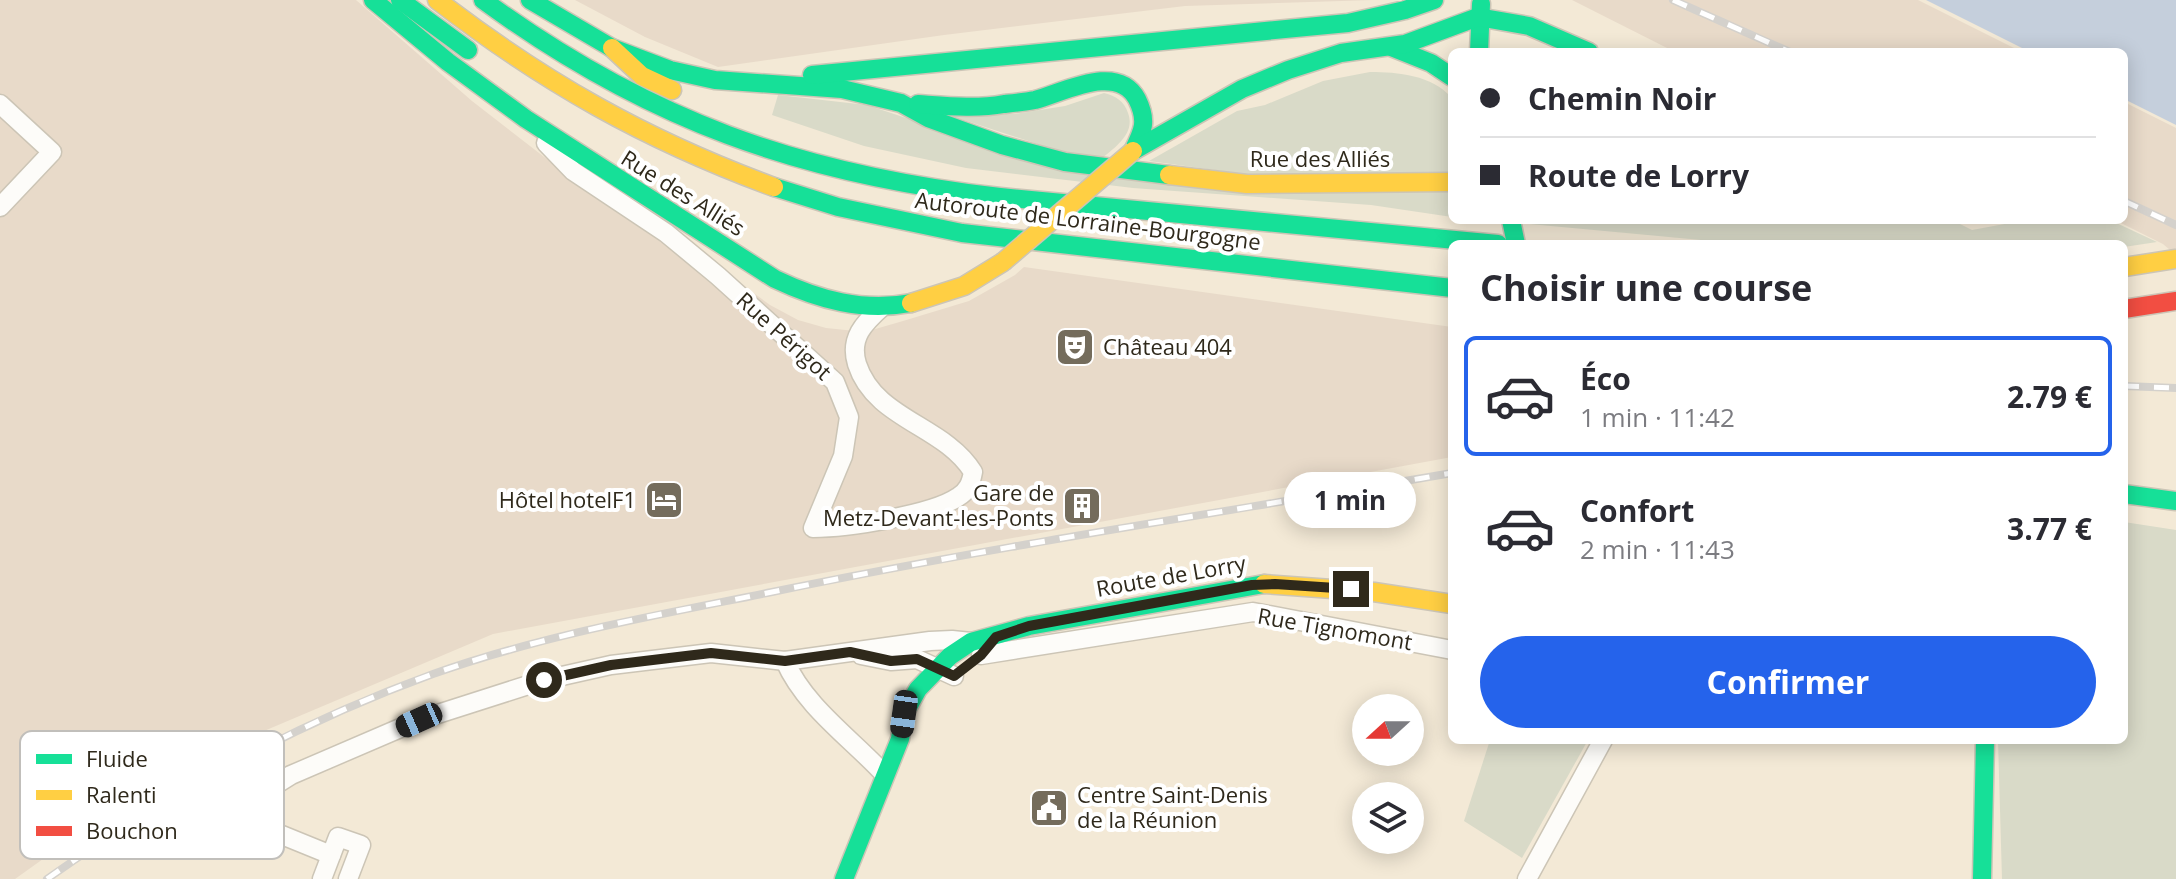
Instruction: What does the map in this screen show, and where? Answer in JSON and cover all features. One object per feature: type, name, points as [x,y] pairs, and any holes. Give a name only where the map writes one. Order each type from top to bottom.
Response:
[{"type":"main road","name":"Rue des Alliés","points":[[373,0],[416,38],[518,115],[792,288],[834,302],[882,307],[917,303],[972,283],[1003,262],[1133,151],[1217,103],[1288,70],[1341,53],[1391,47]]},
{"type":"main road","points":[[400,0],[485,62]]},
{"type":"main road","name":"Autoroute de Lorraine-Bourgogne","points":[[437,0],[471,28],[554,85],[630,127],[755,180],[815,199],[900,222],[984,236],[1448,288]]},
{"type":"main road","name":"Autoroute de Lorraine-Bourgogne","points":[[483,0],[543,43],[597,75],[701,125],[754,146],[854,174],[969,194],[1456,240]]},
{"type":"main road","name":"Rue des Alliés","points":[[530,0],[612,48],[670,70],[715,80],[842,89],[901,103],[928,118],[1002,145],[1065,162],[1247,184],[1448,182]]},
{"type":"main road","name":"Rue des Alliés","points":[[771,82],[821,73],[1348,23],[1396,13],[1434,0]]},
{"type":"main road","points":[[1479,48],[1480,9]]},
{"type":"main road","points":[[1391,47],[1480,9],[1580,48]]},
{"type":"main road","points":[[1556,48],[1569,43]]},
{"type":"main road","points":[[1391,47],[1421,57],[1448,73]]},
{"type":"main road","points":[[612,48],[642,76],[690,98]]},
{"type":"main road","points":[[901,103],[993,106],[1034,100],[1097,81],[1118,83],[1134,94],[1141,108],[1144,128],[1133,151]]},
{"type":"main road","points":[[634,147],[674,164],[755,180]]},
{"type":"main road","points":[[902,164],[1006,184],[1042,201]]},
{"type":"main road","points":[[2128,266],[2167,260]]},
{"type":"main road","points":[[2128,308],[2176,301]]},
{"type":"main road","points":[[2128,495],[2176,501]]},
{"type":"main road","name":"Route de Lorry","points":[[844,879],[900,739],[904,714],[910,702],[976,649],[996,637],[1029,626],[1252,585],[1319,586],[1448,603]]},
{"type":"main road","points":[[1982,879],[1985,744]]},
{"type":"street","points":[[0,104],[52,152],[0,207]]},
{"type":"street","name":"Rue Périgot","points":[[518,115],[573,171],[666,233],[835,382],[849,417],[843,456],[813,528],[840,528],[938,507],[959,497],[970,486],[973,472],[958,452],[883,403],[862,379],[854,355],[856,336],[882,307]]},
{"type":"street","name":"Rue Tignomont","points":[[284,780],[419,720],[480,698],[611,665],[711,653],[785,661],[941,640],[976,649],[1253,612],[1448,649]]},
{"type":"street","points":[[850,652],[891,661],[917,659],[946,672]]},
{"type":"street","points":[[785,661],[809,699],[885,775]]},
{"type":"street","points":[[1527,879],[1601,744]]},
{"type":"street","name":"Rue Tignomont","points":[[284,836],[331,855]]},
{"type":"street","points":[[322,879],[338,837],[361,845],[348,879]]},
{"type":"shaded area","points":[[0,0],[356,0],[472,101],[561,170],[729,275],[770,305],[798,320],[826,328],[865,332],[969,301],[1024,267],[1448,326],[1448,458],[493,634],[264,731],[20,731],[20,859],[43,859],[15,879],[0,879]]},
{"type":"shaded area","points":[[575,0],[1373,0],[1185,6],[944,35],[718,67],[645,37]]},
{"type":"shaded area","points":[[1572,0],[1918,0],[2014,48],[1667,48]]},
{"type":"shaded area","points":[[1926,0],[2176,0],[2176,125],[2128,101],[2128,48],[2022,48]]},
{"type":"shaded area","points":[[2128,104],[2176,128],[2176,255],[2163,244],[2123,224],[2128,224]]},
{"type":"green space","points":[[1370,72],[1392,73],[1425,80],[1444,90],[1448,94],[1448,174],[1244,174],[1149,161],[1237,111],[1265,105],[1323,81]]},
{"type":"green space","points":[[1104,93],[1122,102],[1130,121],[1122,140],[1100,160],[1059,151],[939,112],[1015,114],[1065,106]]},
{"type":"green space","points":[[778,95],[867,105],[1026,158],[1448,189],[1448,216],[1371,205],[1133,188],[966,168],[864,146],[772,115]]},
{"type":"green space","points":[[1529,224],[1960,224],[1972,230],[2004,224],[2119,224],[2157,242],[2128,246],[2128,240],[1701,240]]},
{"type":"green space","points":[[2128,523],[2176,530],[2176,879],[2002,879],[1998,744],[2128,744]]},
{"type":"green space","points":[[1489,744],[1586,744],[1522,858],[1464,821]]},
{"type":"railway","points":[[1673,0],[1781,48]]},
{"type":"railway","points":[[2128,203],[2176,225]]},
{"type":"railway","points":[[2128,386],[2176,388]]},
{"type":"railway","points":[[284,737],[433,674],[559,637],[857,575],[1448,474]]},
{"type":"railway","points":[[47,879],[76,859]]},
{"type":"traffic: fast","points":[[373,0],[448,62],[526,119],[775,279],[808,293],[858,305],[911,303]]},
{"type":"traffic: fast","points":[[400,0],[468,50]]},
{"type":"traffic: fast","points":[[483,0],[544,42],[666,109],[728,135],[857,173],[1000,197],[1456,240]]},
{"type":"traffic: fast","points":[[530,0],[612,48],[670,70],[715,80],[842,89],[901,103],[928,118],[1002,145],[1065,162],[1169,175]]},
{"type":"traffic: fast","points":[[812,75],[1348,23],[1434,0]]},
{"type":"traffic: fast","points":[[1479,48],[1481,4]]},
{"type":"traffic: fast","points":[[1133,151],[1242,89],[1288,70],[1341,53],[1405,44],[1478,17],[1529,26],[1580,48]]},
{"type":"traffic: fast","points":[[1391,47],[1431,63],[1448,74]]},
{"type":"traffic: fast","points":[[918,104],[993,106],[1035,100],[1089,83],[1117,83],[1128,88],[1137,99],[1142,114],[1142,132],[1133,151]]},
{"type":"traffic: fast","points":[[774,187],[838,207],[962,233],[1448,288]]},
{"type":"traffic: fast","points":[[1512,224],[1515,240]]},
{"type":"traffic: fast","points":[[2128,495],[2176,501]]},
{"type":"traffic: fast","points":[[844,879],[900,739],[904,714],[918,689],[950,656],[971,642],[1029,626],[1264,584]]},
{"type":"traffic: fast","points":[[1982,879],[1985,744]]},
{"type":"traffic: slow","points":[[437,0],[517,58],[598,107],[683,150],[774,187]]},
{"type":"traffic: slow","points":[[612,48],[642,76],[672,90]]},
{"type":"traffic: slow","points":[[1003,262],[1133,151]]},
{"type":"traffic: slow","points":[[1169,175],[1247,184],[1448,182]]},
{"type":"traffic: slow","points":[[2128,266],[2176,259]]},
{"type":"traffic: slow","points":[[911,303],[964,286],[1003,262]]},
{"type":"traffic: slow","points":[[1264,584],[1374,592],[1448,603]]},
{"type":"traffic: jam","points":[[2128,308],[2176,301]]},
{"type":"place","name":"Château 404","points":[[1075,347]]},
{"type":"place","name":"Hôtel hotelF1","points":[[664,500]]},
{"type":"place","name":"Gare de Metz-Devant-les-Ponts","points":[[1082,506]]},
{"type":"place","name":"Centre Saint-Denis de la Réunion","points":[[1049,808]]},
{"type":"route","points":[[544,680],[611,665],[711,653],[785,661],[850,652],[891,661],[917,659],[954,676],[981,655],[996,637],[1029,626],[1252,585],[1351,589]]}]
